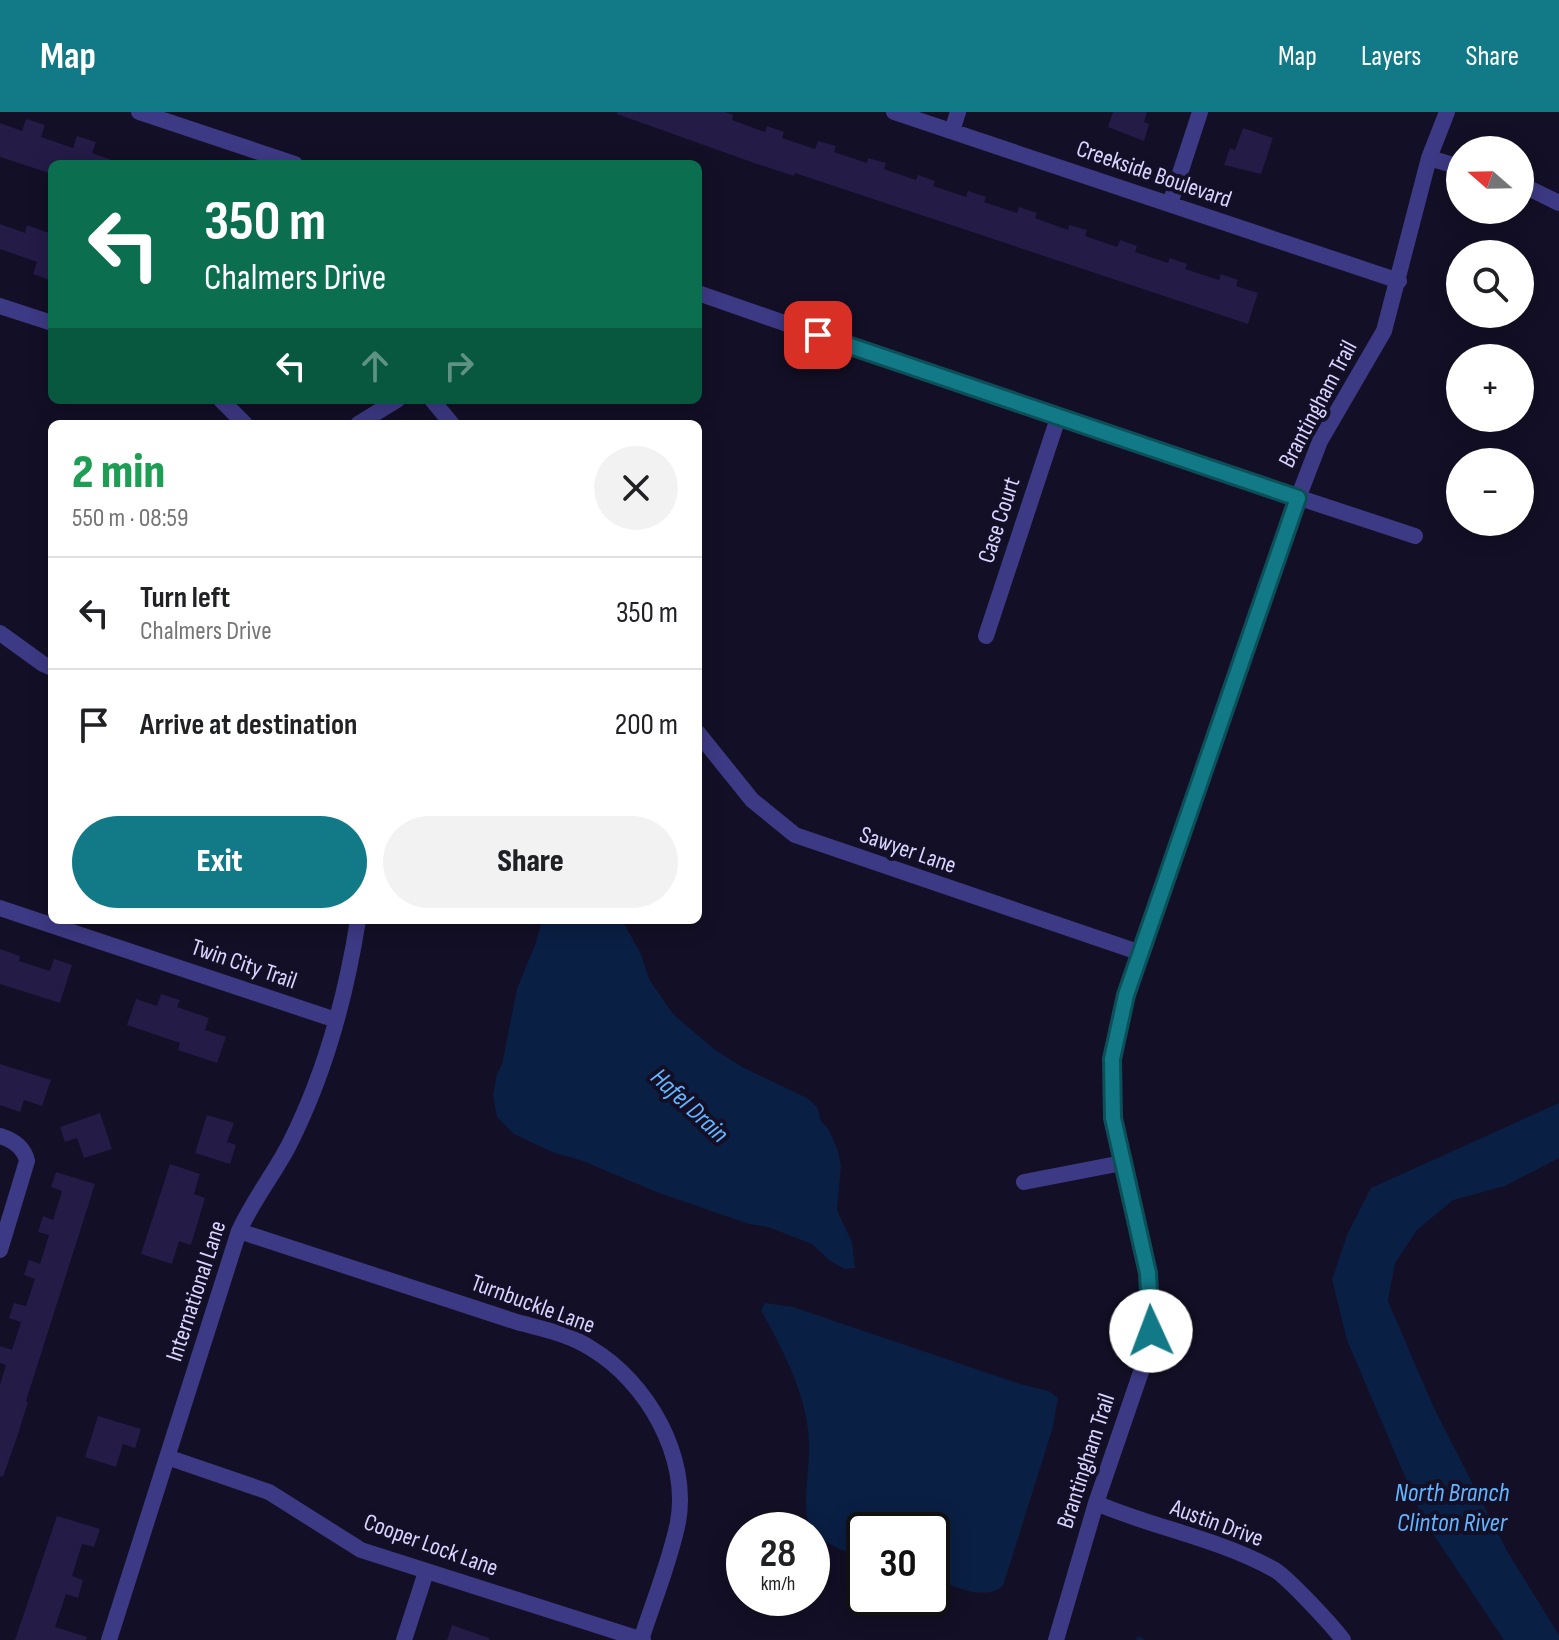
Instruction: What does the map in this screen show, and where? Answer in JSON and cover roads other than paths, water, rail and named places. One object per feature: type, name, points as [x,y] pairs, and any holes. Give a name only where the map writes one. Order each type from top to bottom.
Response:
[{"type":"street","points":[[139,112],[283,160]]},
{"type":"street","name":"Creekside Boulevard","points":[[894,112],[1399,281]]},
{"type":"street","points":[[952,131],[958,112]]},
{"type":"street","points":[[1170,204],[1200,112]]},
{"type":"street","name":"Brantingham Trail","points":[[1056,1640],[1096,1503],[1143,1366],[1151,1331],[1148,1273],[1113,1118],[1112,1059],[1126,995],[1320,441],[1384,331],[1429,158],[1447,112]]},
{"type":"street","points":[[1429,158],[1446,163]]},
{"type":"street","points":[[1534,191],[1559,203]]},
{"type":"street","points":[[702,294],[1058,418],[1415,536]]},
{"type":"street","points":[[0,306],[48,322]]},
{"type":"street","points":[[225,404],[241,420]]},
{"type":"street","points":[[364,420],[390,404]]},
{"type":"street","points":[[435,404],[449,420]]},
{"type":"street","name":"Case Court","points":[[986,636],[1058,418]]},
{"type":"street","points":[[0,633],[48,666]]},
{"type":"street","name":"Sawyer Lane","points":[[702,738],[752,800],[795,835],[1141,953]]},
{"type":"street","name":"Twin City Trail","points":[[0,908],[336,1020]]},
{"type":"street","name":"International Lane","points":[[109,1640],[239,1231],[290,1143],[336,1020],[349,976],[357,924]]},
{"type":"street","points":[[0,1136],[15,1142],[27,1161],[0,1250]]},
{"type":"street","points":[[1024,1182],[1122,1163]]},
{"type":"street","name":"Turnbuckle Lane","points":[[239,1231],[563,1335],[591,1348],[618,1367],[661,1427],[674,1459],[679,1484],[678,1521],[642,1640]]},
{"type":"street","name":"Cooper Lock Lane","points":[[167,1457],[269,1492],[361,1550],[642,1640]]},
{"type":"street","name":"Austin Drive","points":[[1096,1503],[1133,1519],[1242,1554],[1278,1572],[1343,1640]]},
{"type":"street","points":[[404,1640],[426,1572]]},
{"type":"water","name":"Hafel Drain","points":[[541,924],[624,924],[641,954],[649,979],[673,1014],[714,1049],[742,1067],[807,1098],[817,1107],[821,1121],[829,1130],[838,1151],[841,1166],[837,1210],[852,1242],[855,1268],[845,1269],[830,1261],[812,1244],[768,1227],[749,1224],[659,1193],[583,1161],[552,1152],[514,1134],[497,1117],[493,1095],[497,1074],[502,1064],[517,989]]},
{"type":"water","name":"North Branch Clinton River","points":[[1559,1103],[1559,1158],[1505,1186],[1453,1200],[1417,1230],[1395,1263],[1388,1301],[1433,1406],[1507,1551],[1559,1635],[1559,1640],[1504,1640],[1423,1519],[1347,1340],[1332,1279],[1348,1233],[1371,1188]]},
{"type":"water","points":[[765,1303],[793,1307],[1049,1391],[1058,1398],[1053,1427],[1003,1586],[995,1591],[977,1593],[950,1585],[950,1512],[846,1512],[846,1551],[830,1544],[830,1512],[807,1512],[808,1426],[799,1391],[761,1310]]}]
